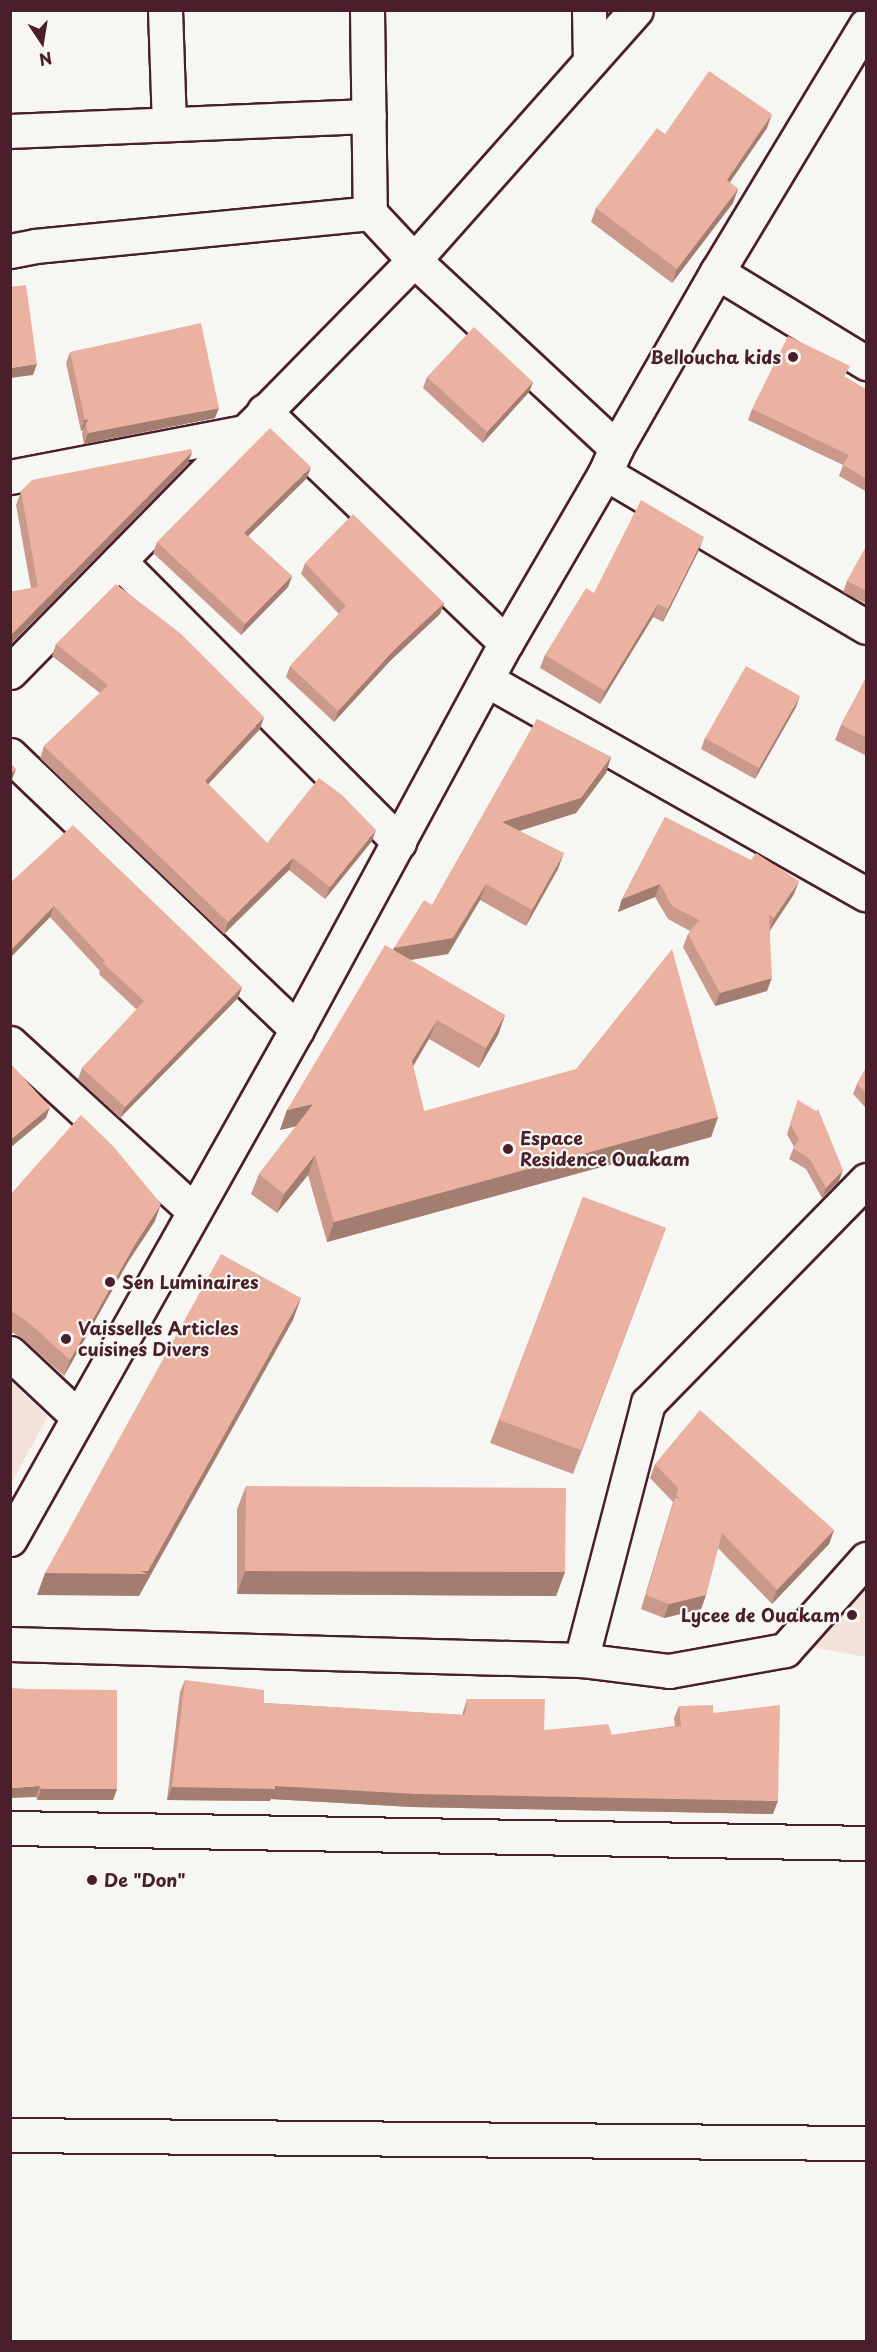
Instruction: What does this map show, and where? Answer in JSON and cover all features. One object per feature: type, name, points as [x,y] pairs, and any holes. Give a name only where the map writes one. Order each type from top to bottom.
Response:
[{"type":"street","points":[[165,10],[169,124]]},
{"type":"street","points":[[367,10],[370,213],[611,461],[867,627]]},
{"type":"street","points":[[589,10],[590,61]]},
{"type":"street","points":[[10,672],[414,260],[636,10]]},
{"type":"street","points":[[10,1539],[77,1416],[297,1029],[506,643],[717,272],[867,25]]},
{"type":"street","points":[[10,131],[369,116]]},
{"type":"street","points":[[10,251],[35,246],[370,213]]},
{"type":"street","points":[[717,272],[867,363]]},
{"type":"street","points":[[10,477],[254,422]]},
{"type":"street","points":[[254,422],[506,643]]},
{"type":"street","points":[[119,561],[399,842]]},
{"type":"street","points":[[487,680],[867,894]]},
{"type":"street","points":[[10,755],[297,1029]]},
{"type":"street","points":[[10,1043],[194,1211]]},
{"type":"street","points":[[581,1660],[648,1403],[867,1180]]},
{"type":"street","points":[[10,1353],[77,1416]]},
{"type":"street","points":[[10,1644],[581,1660],[669,1671],[785,1650],[867,1559]]},
{"type":"street","points":[[10,1828],[867,1843]]},
{"type":"street","points":[[10,2135],[867,2143]]},
{"type":"shaded area","points":[[11,1382],[48,1416],[11,1484]]},
{"type":"shaded area","name":"Lycee de Ouakam","points":[[866,1583],[866,1657],[807,1646]]},
{"type":"building","points":[[709,71],[772,114],[727,180],[738,189],[677,269],[596,208],[657,128],[665,134]]},
{"type":"building","points":[[26,285],[37,364],[10,368],[10,287]]},
{"type":"building","points":[[201,323],[219,408],[88,433],[86,423],[89,419],[85,420],[70,352]]},
{"type":"building","points":[[474,327],[533,382],[487,432],[427,377]]},
{"type":"building","points":[[788,336],[850,366],[844,377],[867,390],[867,479],[843,465],[849,455],[752,409]]},
{"type":"building","points":[[270,428],[311,467],[244,533],[292,576],[245,624],[157,542]]},
{"type":"building","points":[[191,449],[192,452],[10,636],[10,592],[38,587],[21,491],[32,480]]},
{"type":"building","points":[[641,500],[704,537],[668,609],[658,604],[605,691],[545,655],[586,588],[594,593]]},
{"type":"building","points":[[353,514],[444,603],[394,650],[338,711],[290,666],[346,606],[305,563]]},
{"type":"building","points":[[867,545],[867,591],[847,581]]},
{"type":"building","points":[[116,584],[180,633],[264,717],[205,781],[267,843],[319,778],[342,795],[376,830],[330,887],[293,858],[228,922],[44,746],[108,685],[56,644]]},
{"type":"building","points":[[746,666],[800,696],[759,768],[705,738]]},
{"type":"building","points":[[867,676],[867,738],[841,725]]},
{"type":"building","points":[[537,719],[611,757],[581,798],[502,822],[564,853],[532,910],[486,884],[453,938],[394,948],[424,900],[432,905]]},
{"type":"building","points":[[10,763],[16,769],[10,774]]},
{"type":"building","points":[[665,817],[751,860],[756,853],[799,881],[774,918],[769,915],[772,978],[720,993],[688,934],[699,920],[672,906],[660,884],[622,899]]},
{"type":"building","points":[[73,825],[242,987],[125,1107],[82,1068],[144,1001],[103,963],[105,961],[54,906],[10,951],[10,883]]},
{"type":"building","points":[[385,945],[505,1015],[486,1048],[437,1020],[412,1061],[424,1111],[576,1069],[672,949],[718,1117],[334,1222],[315,1155],[284,1194],[259,1174],[313,1104],[287,1110]]},
{"type":"building","points":[[10,1063],[50,1107],[10,1140]]},
{"type":"building","points":[[867,1066],[867,1094],[857,1084]]},
{"type":"building","points":[[798,1100],[816,1111],[818,1109],[843,1170],[826,1188],[810,1159],[793,1148],[799,1139],[790,1124]]},
{"type":"building","points":[[81,1115],[113,1146],[161,1204],[134,1246],[70,1360],[29,1323],[10,1310],[10,1195]]},
{"type":"building","name":"Espace Residence Ouakam","points":[[583,1197],[666,1228],[581,1450],[499,1420]]},
{"type":"building","points":[[221,1254],[301,1298],[148,1571],[141,1571],[147,1574],[45,1573]]},
{"type":"building","points":[[700,1410],[834,1530],[777,1590],[722,1533],[706,1595],[669,1604],[646,1595],[675,1498],[681,1498],[676,1496],[678,1488],[655,1464]]},
{"type":"building","points":[[246,1486],[566,1488],[565,1572],[245,1571]]},
{"type":"building","points":[[185,1680],[264,1690],[264,1703],[465,1715],[467,1699],[545,1699],[544,1730],[608,1724],[612,1735],[681,1726],[679,1706],[713,1705],[713,1713],[780,1705],[778,1801],[416,1794],[275,1786],[275,1789],[172,1787]]},
{"type":"building","points":[[10,1688],[117,1690],[117,1789],[41,1789],[40,1786],[10,1788]]},
{"type":"place","name":"Belloucha kids","points":[[793,357]]},
{"type":"place","name":"Espace Residence Ouakam","points":[[508,1149]]},
{"type":"place","name":"Sen Luminaires","points":[[110,1282]]},
{"type":"place","name":"Vaisselles Articles cuisines Divers","points":[[66,1339]]},
{"type":"place","name":"Lycee de Ouakam","points":[[852,1615]]},
{"type":"place","name":"De \"Don\"","points":[[92,1880]]}]
